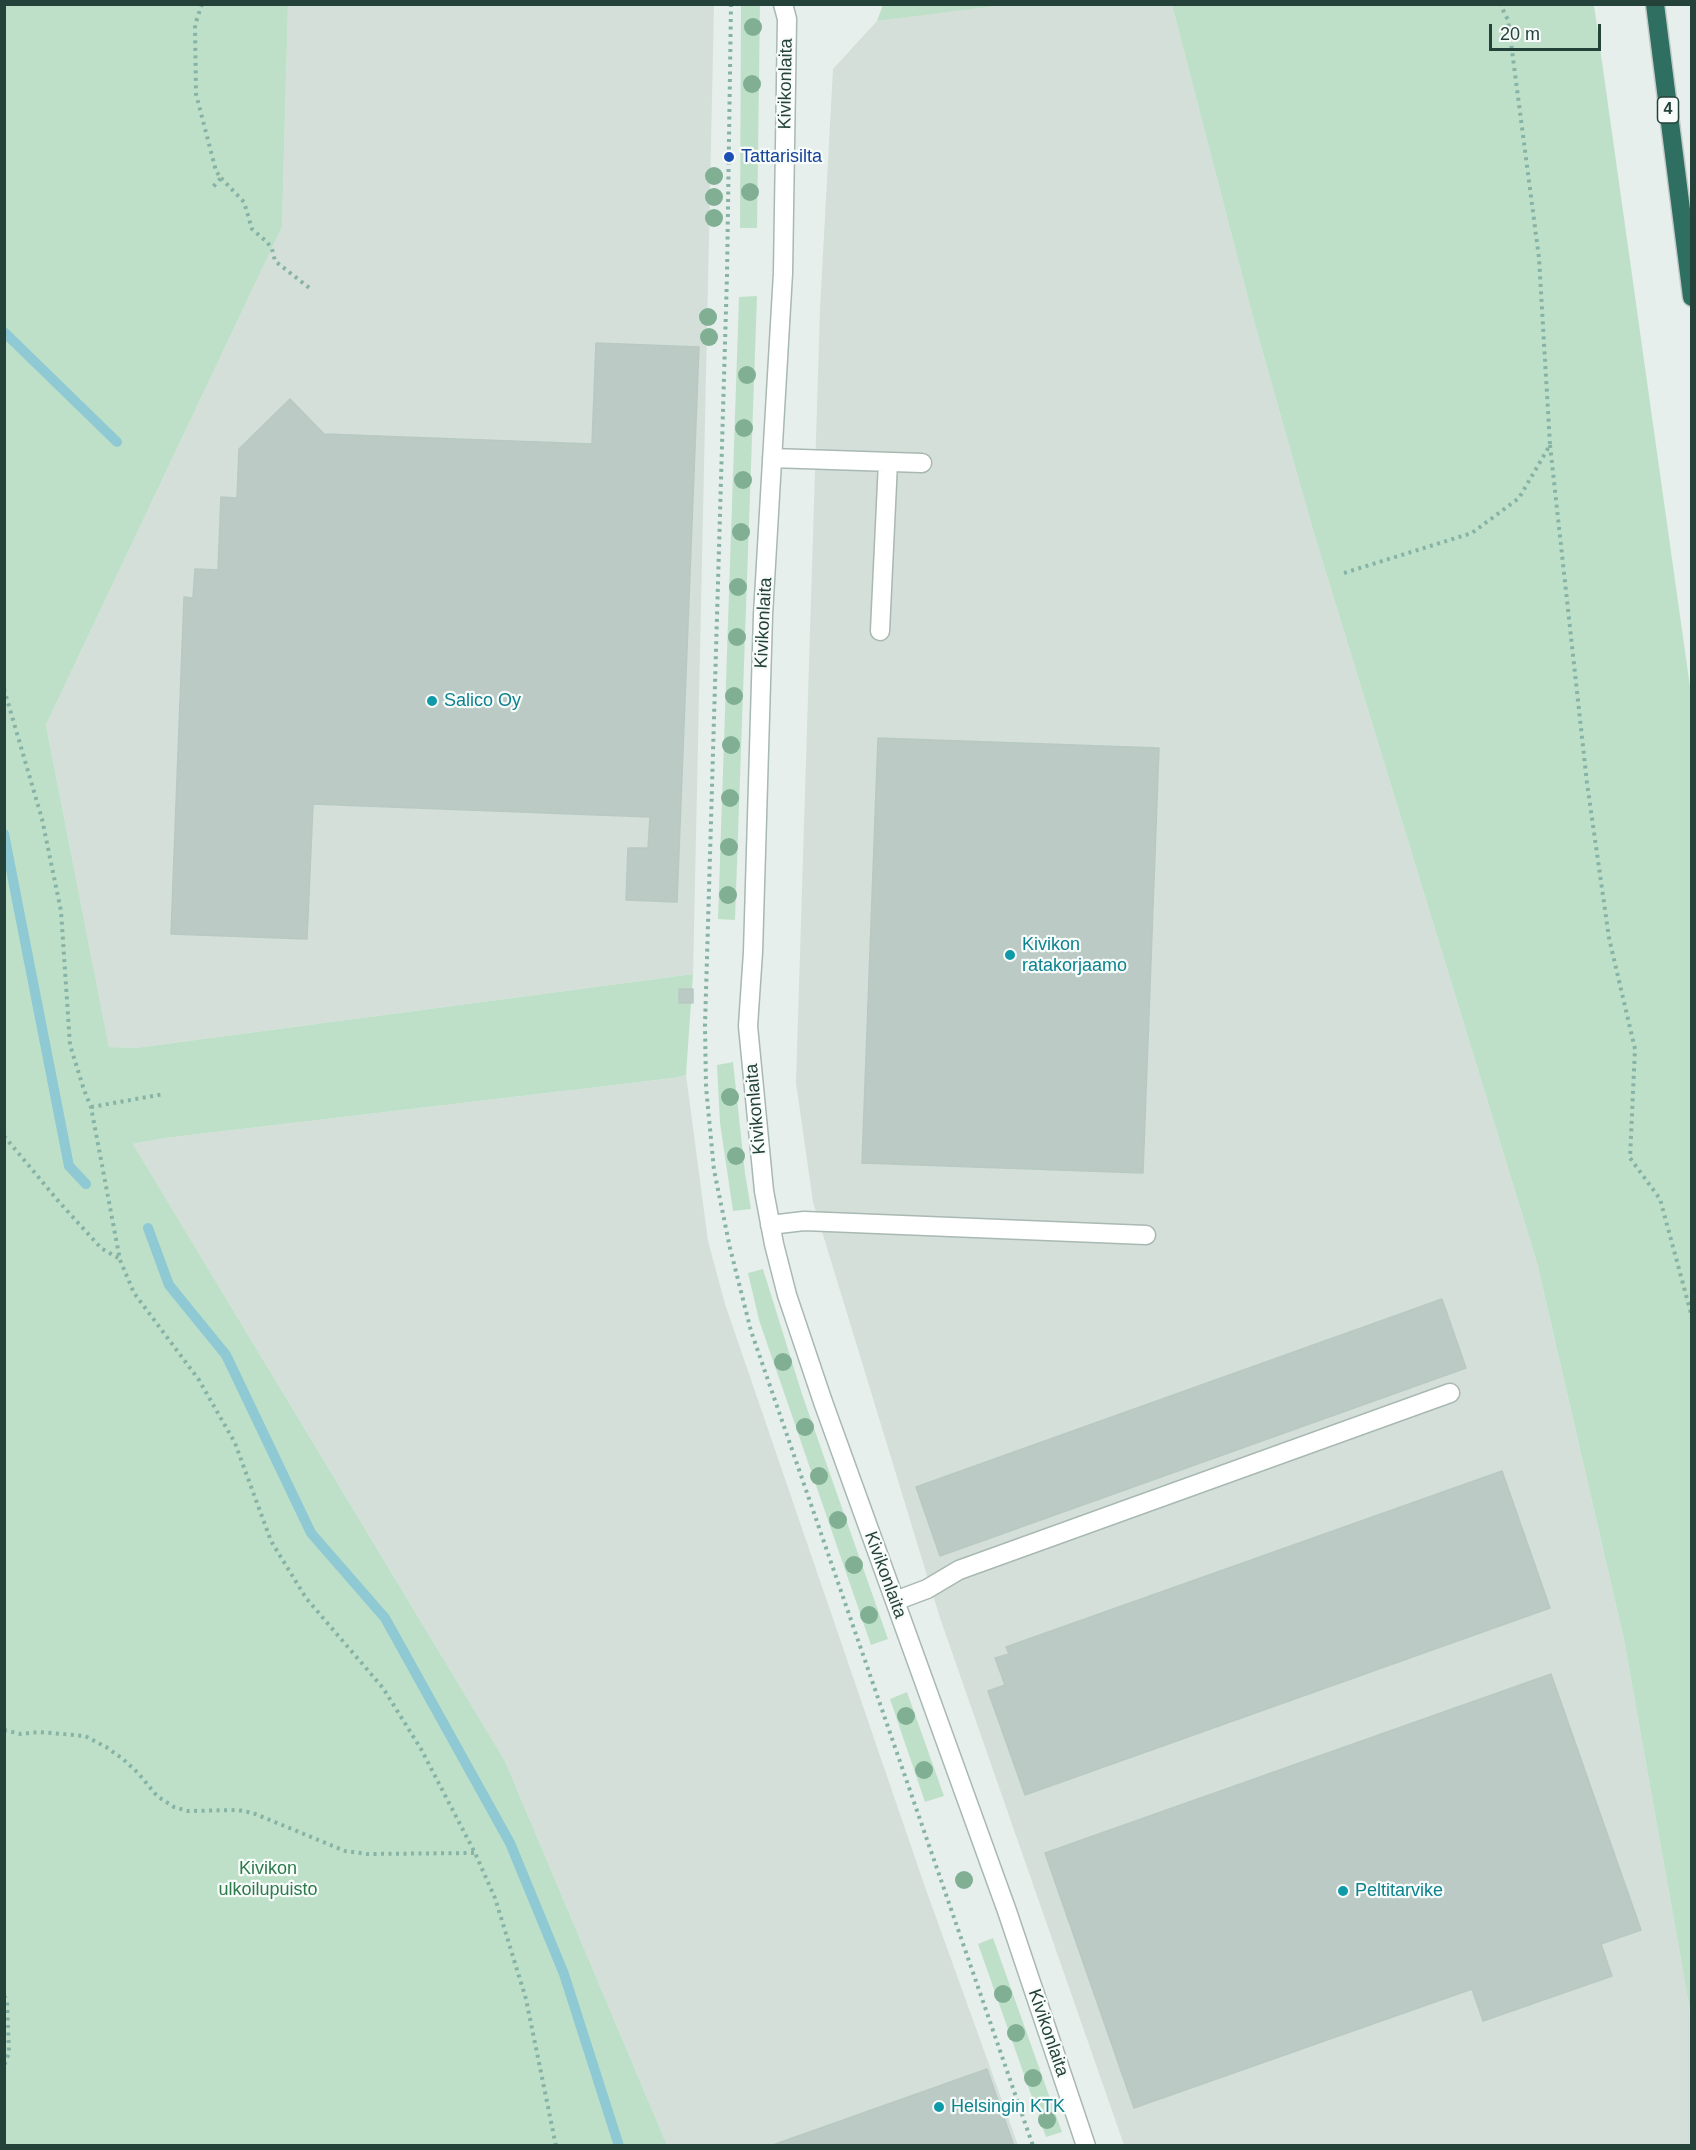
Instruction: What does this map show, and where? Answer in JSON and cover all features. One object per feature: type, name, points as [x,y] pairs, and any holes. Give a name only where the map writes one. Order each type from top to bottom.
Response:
[{"type":"highway","name":"4","points":[[1655,4],[1692,297]]},
{"type":"street","name":"Kivikonlaita","points":[[788,9],[783,273],[763,615],[753,952],[748,1026],[764,1191],[787,1295],[823,1402],[1007,1911],[1086,2145]]},
{"type":"street","points":[[772,458],[922,463]]},
{"type":"street","points":[[880,631],[888,462]]},
{"type":"street","points":[[771,1225],[804,1221],[1146,1235]]},
{"type":"street","points":[[895,1601],[927,1588],[959,1570],[1450,1393]]},
{"type":"path","points":[[202,4],[195,25],[196,94],[216,171],[244,202],[252,229],[267,242],[272,249],[275,261],[312,290]]},
{"type":"path","points":[[731,4],[726,286],[706,960],[706,1087],[714,1170],[730,1248],[751,1331],[1033,2145]]},
{"type":"path","points":[[1500,4],[1508,20],[1539,258],[1551,445],[1587,783],[1607,927],[1635,1049],[1630,1158],[1660,1199],[1692,1317]]},
{"type":"path","points":[[213,187],[221,178]]},
{"type":"path","points":[[1344,573],[1472,533],[1519,498],[1551,445]]},
{"type":"path","points":[[4,689],[6,706],[42,819],[61,911],[70,1045],[91,1107],[120,1260],[134,1293],[199,1380],[235,1443],[271,1541],[306,1598],[383,1688],[421,1749],[475,1853],[495,1898],[526,1999],[556,2145]]},
{"type":"path","points":[[91,1107],[164,1094]]},
{"type":"path","points":[[4,1136],[101,1248],[120,1260]]},
{"type":"path","points":[[4,1730],[21,1734],[39,1732],[85,1736],[123,1759],[157,1796],[174,1807],[188,1811],[238,1810],[253,1813],[345,1851],[367,1854],[475,1853]]},
{"type":"path","points":[[4,1996],[7,2000],[9,2053],[4,2066]]},
{"type":"shaded area","points":[[1003,4],[1172,5],[1255,325],[1313,530],[1537,1263],[1624,1640],[1691,2016],[1691,2145],[1124,2145],[940,1618],[813,1202],[796,1083],[820,309],[833,69],[877,21]]},
{"type":"shaded area","points":[[288,5],[714,5],[693,974],[135,1048],[109,1047],[46,725],[282,227]]},
{"type":"shaded area","points":[[686,1075],[708,1241],[725,1304],[924,1884],[1018,2145],[667,2145],[505,1761],[133,1144],[165,1138]]},
{"type":"green space","points":[[883,4],[1003,5],[877,21]]},
{"type":"green space","name":"Kivikon ulkoilupuisto","points":[[5,5],[288,5],[282,227],[46,725],[109,1047],[135,1048],[693,974],[686,1075],[165,1138],[133,1144],[505,1761],[667,2145],[5,2146]]},
{"type":"green space","points":[[741,5],[760,5],[757,228],[740,228]]},
{"type":"green space","points":[[1172,5],[1594,5],[1692,701],[1691,2016],[1624,1640],[1537,1263],[1313,530],[1255,325]]},
{"type":"green space","points":[[757,296],[735,920],[718,919],[739,297]]},
{"type":"green space","points":[[733,1062],[751,1209],[733,1211],[720,1123],[717,1065]]},
{"type":"green space","points":[[763,1269],[802,1394],[888,1639],[871,1645],[759,1320],[748,1273]]},
{"type":"green space","points":[[907,1692],[944,1796],[925,1802],[890,1699]]},
{"type":"green space","points":[[993,1938],[1062,2132],[1046,2137],[978,1944]]},
{"type":"building","name":"Salico Oy","points":[[596,343],[699,347],[677,902],[626,900],[628,848],[648,848],[650,817],[313,804],[307,939],[171,934],[184,597],[193,598],[195,569],[218,570],[221,497],[237,498],[239,449],[290,399],[324,434],[592,444]]},
{"type":"building","name":"Kivikon ratakorjaamo","points":[[878,738],[1159,748],[1143,1173],[862,1163]]},
{"type":"building","points":[[679,989],[693,989],[693,1003],[679,1003]]},
{"type":"building","points":[[1442,1299],[1466,1368],[940,1556],[916,1487]]},
{"type":"building","points":[[1502,1471],[1550,1608],[1025,1795],[988,1691],[1005,1685],[995,1658],[1009,1654],[1006,1647]]},
{"type":"building","name":"Peltitarvike","points":[[1551,1674],[1641,1930],[1601,1944],[1612,1976],[1483,2021],[1472,1989],[1134,2108],[1045,1853]]},
{"type":"building","name":"Helsingin KTK","points":[[987,2069],[1014,2146],[770,2146]]},
{"type":"waterway","points":[[4,332],[117,442]]},
{"type":"waterway","points":[[4,834],[69,1166],[86,1184]]},
{"type":"waterway","points":[[148,1228],[169,1285],[226,1355],[311,1533],[385,1618],[510,1843],[564,1974],[619,2146]]},
{"type":"place","name":"Tattarisilta","points":[[729,157]]},
{"type":"place","name":"Salico Oy","points":[[432,701]]},
{"type":"place","name":"Kivikon ratakorjaamo","points":[[1010,955]]},
{"type":"place","name":"Peltitarvike","points":[[1343,1891]]},
{"type":"place","name":"Helsingin KTK","points":[[939,2107]]}]
